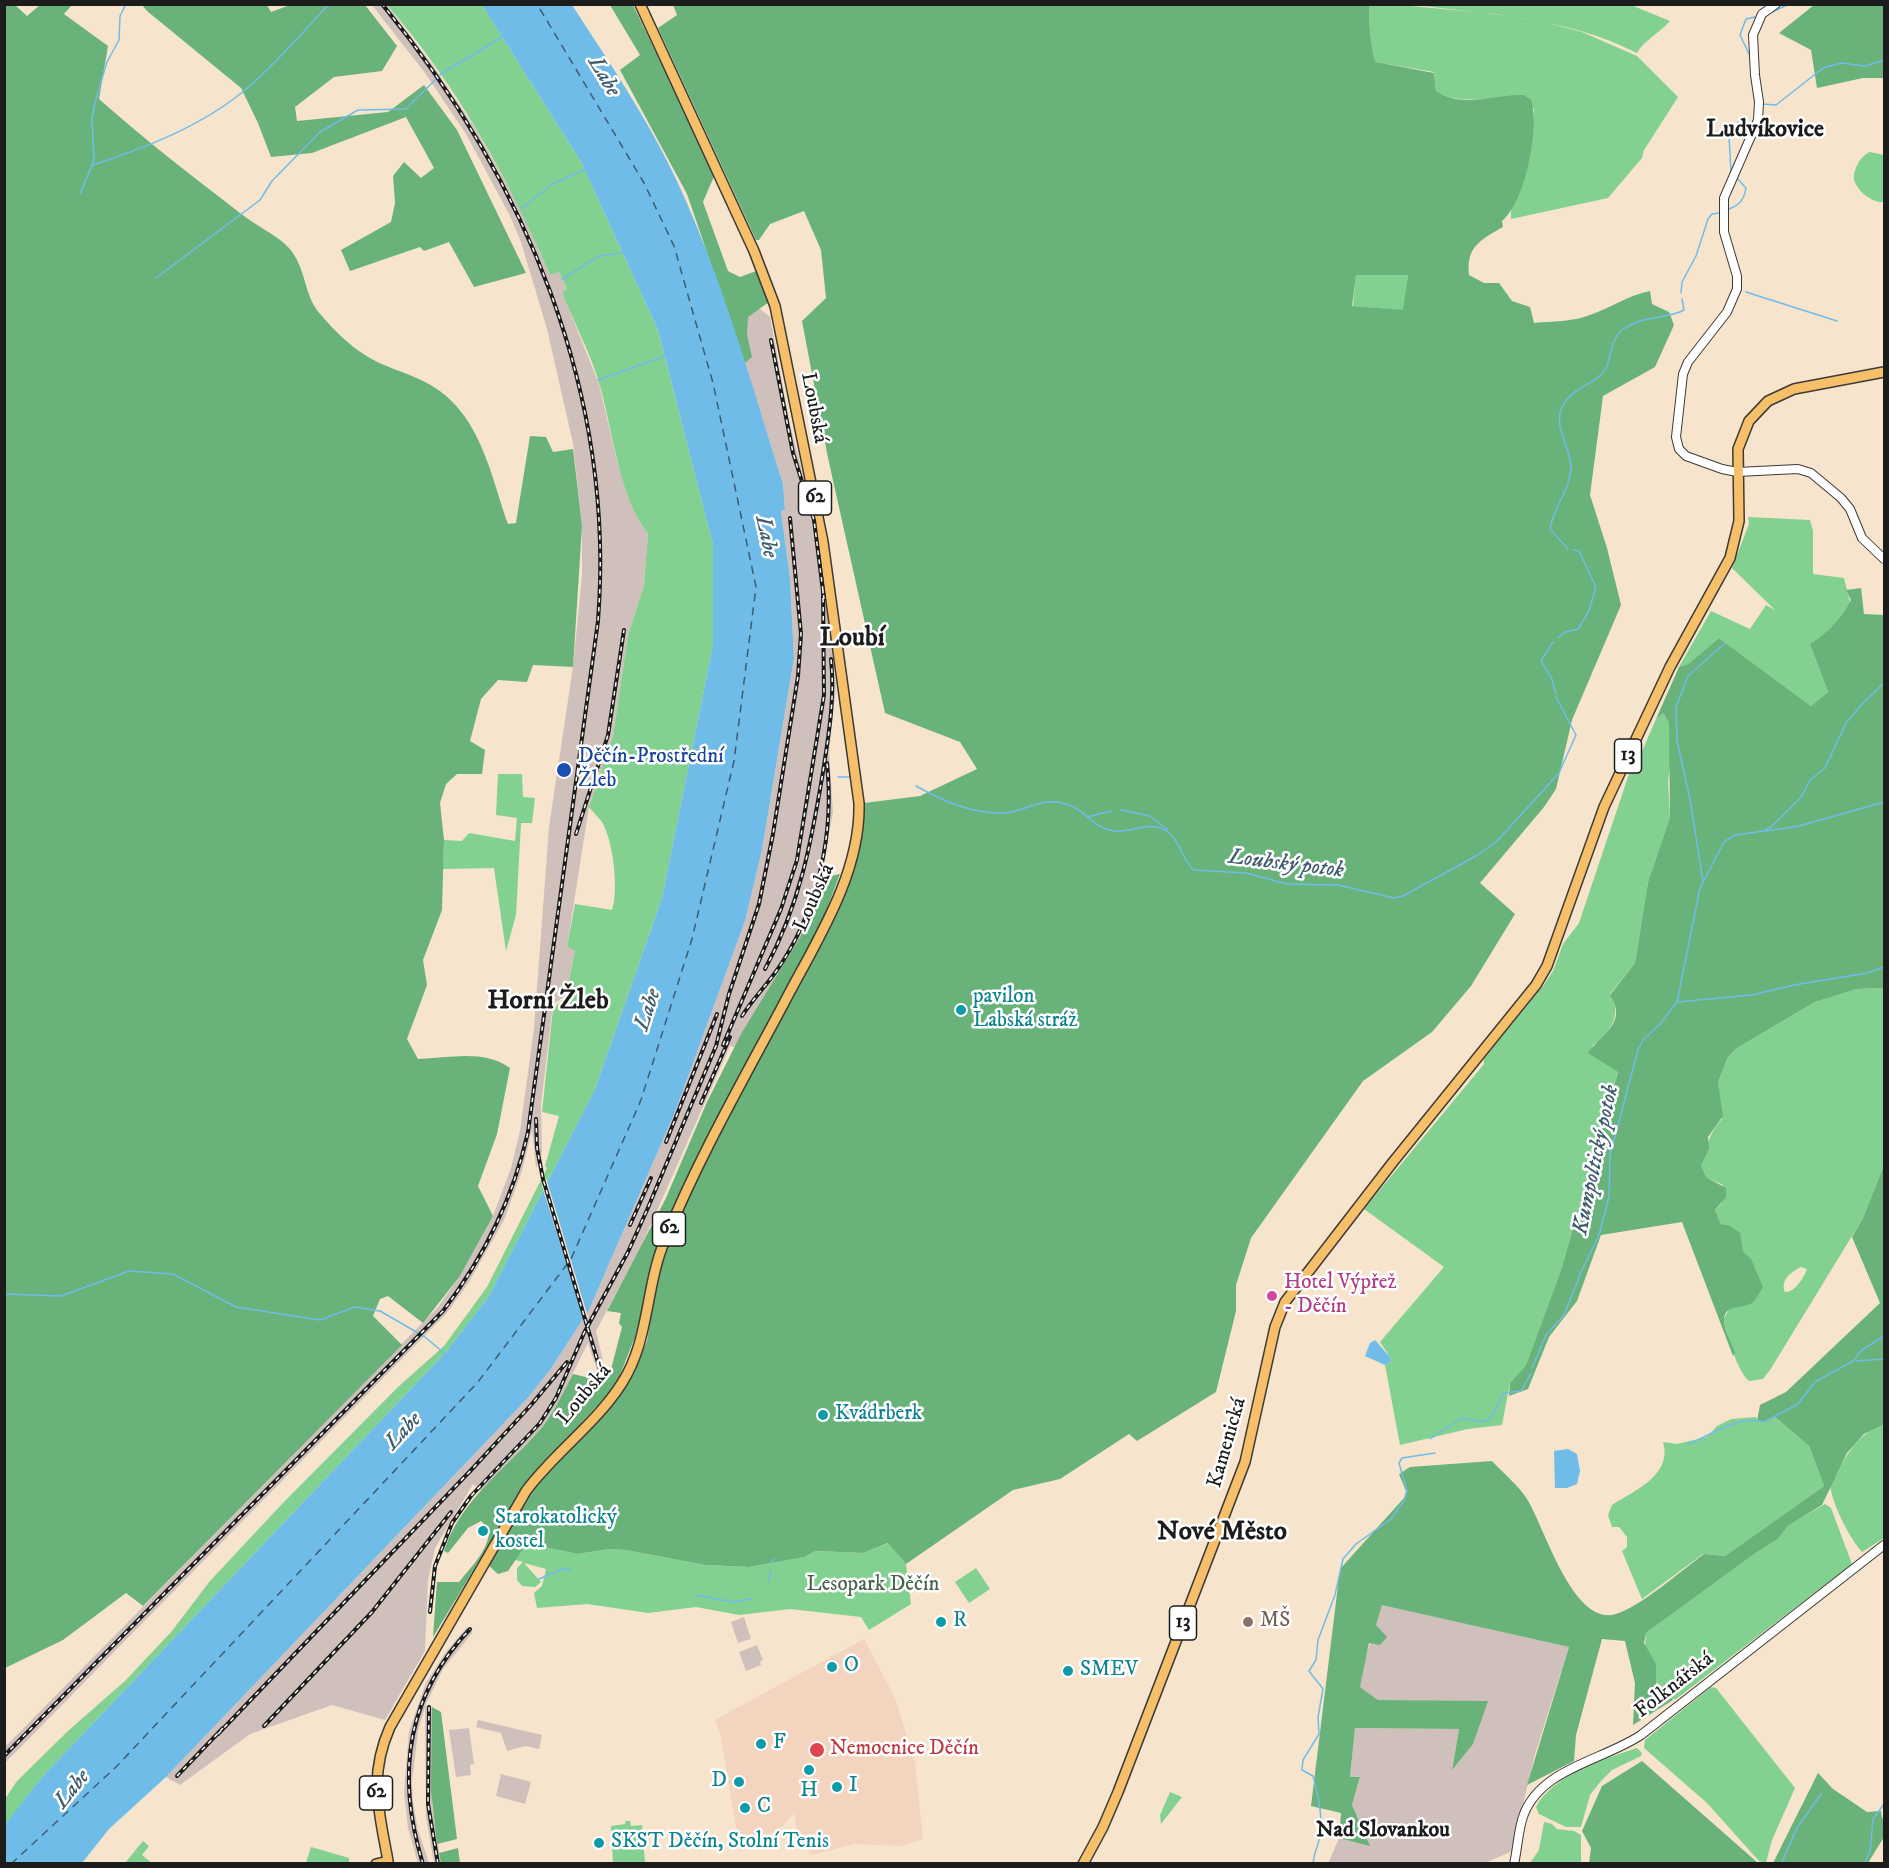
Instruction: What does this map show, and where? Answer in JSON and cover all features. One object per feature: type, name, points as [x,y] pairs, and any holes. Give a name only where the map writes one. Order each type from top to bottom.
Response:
[{"type":"main road","name":"Loubská","points":[[376,1863],[388,1861],[375,1787],[380,1759],[390,1727],[526,1491],[550,1461],[600,1412],[626,1375],[642,1339],[663,1242],[699,1164],[826,923],[851,858],[857,835],[859,803],[823,542],[775,306],[754,251],[640,4]]},
{"type":"main road","name":"13","points":[[1737,472],[1738,449],[1744,428],[1752,415],[1768,401],[1812,384],[1884,372]]},
{"type":"main road","name":"Kamenická","points":[[1083,1863],[1103,1827],[1118,1792],[1245,1462],[1282,1308],[1356,1209],[1536,985],[1553,954],[1604,807],[1670,667],[1730,558],[1739,520],[1737,472]]},
{"type":"street","points":[[1776,4],[1762,14],[1753,35],[1759,104],[1754,131],[1724,198],[1724,232],[1737,276],[1737,290],[1727,312],[1688,362],[1682,385],[1676,437],[1679,449],[1686,456],[1737,472],[1798,469],[1811,473],[1841,498],[1850,509],[1862,538],[1884,559]]},
{"type":"street","name":"Folknářská","points":[[1514,1863],[1525,1812],[1543,1788],[1569,1770],[1618,1749],[1641,1735],[1884,1545]]},
{"type":"shaded area","points":[[372,5],[387,5],[434,67],[477,131],[523,213],[550,275],[559,272],[567,289],[562,292],[599,384],[617,461],[641,524],[648,534],[644,586],[628,635],[613,736],[589,807],[567,947],[575,949],[566,996],[553,1004],[541,1105],[542,1152],[536,1168],[532,1130],[522,1171],[504,1220],[469,1282],[446,1314],[5,1763],[5,1747],[438,1307],[460,1276],[493,1216],[511,1168],[520,1131],[534,1028],[549,827],[573,667],[582,575],[582,526],[573,443],[547,329],[521,242],[510,216],[466,134],[425,73]]},
{"type":"shaded area","points":[[759,308],[770,317],[790,425],[816,524],[836,686],[829,752],[833,812],[821,878],[810,915],[802,934],[735,1047],[730,1046],[643,1242],[596,1331],[607,1378],[600,1379],[588,1343],[554,1411],[539,1431],[481,1491],[473,1484],[435,1548],[428,1580],[425,1651],[385,1720],[332,1705],[250,1734],[180,1785],[166,1777],[526,1400],[550,1370],[589,1310],[675,1112],[745,921],[762,850],[794,658],[790,578],[781,511],[785,510],[783,484],[731,319]]},
{"type":"shaded area","points":[[1382,1604],[1569,1647],[1535,1754],[1512,1851],[1485,1863],[1328,1864],[1339,1838],[1369,1845],[1352,1805],[1360,1778],[1350,1777],[1355,1728],[1459,1729],[1452,1768],[1487,1702],[1378,1700],[1360,1687],[1362,1670]]},
{"type":"shaded area","points":[[744,1617],[751,1639],[738,1643],[731,1622]]},
{"type":"shaded area","points":[[467,1627],[473,1632],[443,1669],[425,1706],[432,1707],[432,1804],[441,1863],[434,1863],[426,1817],[425,1707],[418,1731],[412,1782],[413,1802],[418,1830],[429,1863],[418,1863],[408,1828],[404,1792],[409,1731],[426,1683],[445,1653]]},
{"type":"shaded area","name":"Nemocnice Děčín","points":[[864,1639],[895,1698],[915,1763],[923,1839],[901,1846],[854,1844],[812,1855],[796,1832],[795,1811],[782,1827],[740,1852],[721,1737],[715,1720]]},
{"type":"shaded area","points":[[757,1645],[763,1660],[760,1662],[761,1665],[746,1671],[739,1652]]},
{"type":"shaded area","points":[[478,1720],[542,1735],[539,1749],[525,1746],[507,1751],[501,1733],[476,1727]]},
{"type":"shaded area","points":[[469,1728],[474,1764],[470,1765],[471,1775],[456,1777],[449,1730]]},
{"type":"shaded area","points":[[501,1774],[531,1782],[525,1804],[496,1796]]},
{"type":"green space","points":[[4,5],[15,5],[27,16],[40,5],[72,5],[64,14],[108,46],[99,99],[186,171],[288,247],[299,263],[315,307],[348,342],[372,359],[427,383],[445,395],[471,426],[481,445],[508,524],[516,523],[530,436],[546,437],[553,452],[573,449],[582,526],[573,667],[533,665],[527,682],[498,680],[481,699],[470,741],[485,750],[482,774],[457,774],[446,784],[440,803],[444,840],[442,910],[423,960],[427,985],[407,1039],[418,1059],[454,1056],[489,1058],[510,1068],[497,1134],[478,1186],[493,1216],[460,1276],[423,1323],[388,1296],[380,1299],[373,1316],[402,1345],[143,1606],[126,1593],[63,1640],[5,1668]]},
{"type":"green space","points":[[142,5],[267,5],[271,12],[290,5],[365,5],[397,46],[382,71],[334,77],[295,107],[297,121],[388,112],[424,85],[457,130],[526,273],[474,287],[449,242],[424,251],[420,247],[350,271],[341,250],[391,222],[395,203],[393,176],[404,162],[421,178],[434,168],[406,117],[312,153],[271,157],[241,88]]},
{"type":"green space","points":[[387,5],[482,5],[581,162],[658,330],[713,545],[713,645],[662,898],[595,1089],[489,1296],[446,1352],[42,1777],[5,1826],[5,1799],[17,1781],[69,1730],[125,1681],[172,1631],[210,1581],[282,1504],[398,1387],[444,1346],[487,1287],[547,1168],[545,1166],[559,1116],[542,1112],[553,1009],[566,996],[575,950],[567,947],[575,904],[612,910],[614,901],[615,878],[612,852],[602,822],[589,807],[613,736],[628,635],[644,586],[648,534],[638,519],[623,483],[600,386],[562,292],[567,289],[559,272],[550,275],[517,203],[479,134],[436,67]]},
{"type":"green space","points":[[610,5],[633,5],[715,174],[703,202],[728,271],[740,277],[759,270],[769,302],[748,317],[747,335],[752,357],[745,363],[687,194],[620,70],[640,55]]},
{"type":"green space","points":[[673,5],[1370,5],[1370,34],[1376,62],[1434,73],[1436,91],[1457,99],[1524,95],[1531,100],[1534,128],[1524,182],[1518,198],[1502,221],[1503,227],[1481,241],[1472,251],[1469,275],[1484,283],[1499,283],[1512,301],[1530,307],[1534,323],[1583,317],[1634,295],[1650,291],[1652,304],[1669,312],[1674,325],[1655,367],[1603,396],[1590,495],[1607,548],[1621,605],[1572,720],[1556,789],[1544,807],[1480,883],[1515,914],[1471,986],[1432,1032],[1363,1081],[1251,1238],[1236,1285],[1236,1311],[1216,1392],[1137,1441],[1129,1434],[1060,1479],[1013,1490],[906,1564],[888,1543],[863,1553],[815,1551],[805,1557],[749,1567],[705,1565],[626,1550],[610,1549],[577,1554],[540,1546],[525,1546],[508,1571],[498,1574],[488,1565],[525,1501],[547,1472],[609,1409],[635,1368],[647,1341],[658,1275],[668,1241],[702,1166],[828,928],[858,850],[864,803],[920,796],[977,769],[960,742],[885,713],[828,458],[802,321],[826,298],[821,250],[804,211],[770,224],[759,240],[756,240],[658,28],[677,15]],"holes":[[[1356,275],[1408,275],[1403,310],[1352,306]]]},
{"type":"green space","points":[[1370,5],[1401,5],[1496,14],[1544,22],[1582,32],[1637,56],[1678,97],[1644,150],[1642,158],[1608,198],[1511,219],[1511,211],[1529,161],[1534,109],[1511,102],[1443,95],[1436,91],[1434,72],[1376,62],[1370,34]]},
{"type":"green space","points":[[1416,5],[1631,5],[1670,21],[1637,53],[1610,41],[1556,25],[1501,15]]},
{"type":"green space","points":[[1814,5],[1884,5],[1884,78],[1863,78],[1817,88],[1811,50],[1779,33]]},
{"type":"green space","points":[[1870,152],[1884,155],[1884,202],[1875,201],[1866,196],[1854,180],[1858,164]]},
{"type":"green space","points":[[1356,271],[1408,275],[1405,311],[1353,306]]},
{"type":"green space","points":[[1748,517],[1810,520],[1813,531],[1813,574],[1844,578],[1850,602],[1833,628],[1810,644],[1828,692],[1811,706],[1719,638],[1688,664],[1679,667],[1711,611],[1750,629],[1766,605],[1775,610],[1732,568],[1749,524]]},
{"type":"green space","points":[[1861,588],[1864,614],[1884,615],[1884,988],[1857,989],[1815,1002],[1737,1048],[1728,1057],[1718,1082],[1723,1116],[1708,1137],[1709,1149],[1701,1165],[1706,1177],[1726,1188],[1726,1197],[1715,1210],[1721,1224],[1729,1225],[1740,1233],[1743,1251],[1751,1259],[1763,1287],[1754,1302],[1726,1312],[1724,1322],[1735,1352],[1733,1356],[1682,1222],[1601,1235],[1577,1301],[1549,1337],[1528,1389],[1509,1396],[1510,1383],[1526,1365],[1561,1270],[1618,1072],[1588,1053],[1615,1020],[1615,1005],[1610,995],[1635,963],[1648,882],[1670,817],[1669,723],[1663,713],[1656,719],[1679,667],[1688,664],[1719,638],[1811,706],[1828,692],[1810,644],[1829,630],[1842,614],[1851,600],[1846,590]]},
{"type":"green space","points":[[1663,713],[1669,723],[1672,755],[1668,781],[1670,817],[1648,882],[1635,963],[1610,994],[1615,1009],[1613,1023],[1592,1046],[1618,1071],[1561,1270],[1526,1365],[1510,1383],[1502,1425],[1468,1429],[1400,1445],[1385,1365],[1391,1362],[1380,1342],[1444,1267],[1364,1209],[1484,1064],[1484,1059],[1553,971],[1563,944],[1579,923],[1630,771],[1640,756],[1656,719]]},
{"type":"green space","points":[[498,774],[522,774],[523,797],[535,798],[532,823],[521,823],[516,915],[506,951],[494,868],[443,869],[444,840],[462,841],[469,833],[515,841],[517,818],[496,815]]},
{"type":"green space","points":[[840,874],[822,922],[698,1159],[661,1237],[635,1337],[616,1385],[525,1485],[433,1637],[437,1582],[459,1582],[483,1551],[489,1529],[481,1521],[468,1528],[448,1553],[444,1551],[451,1533],[484,1487],[543,1426],[573,1374],[594,1379],[609,1377],[622,1327],[619,1323],[621,1313],[607,1311],[666,1198],[707,1102],[741,1034],[802,934],[821,878]]},
{"type":"green space","points":[[1884,988],[1884,1165],[1863,1218],[1770,1370],[1763,1379],[1750,1381],[1737,1363],[1724,1319],[1729,1309],[1754,1302],[1757,1290],[1756,1275],[1751,1261],[1743,1251],[1741,1241],[1729,1225],[1721,1224],[1715,1210],[1721,1204],[1723,1185],[1706,1177],[1701,1165],[1711,1135],[1722,1119],[1718,1082],[1728,1057],[1737,1048],[1815,1002],[1857,989]],"holes":[[[1801,1267],[1807,1269],[1796,1287],[1785,1292],[1784,1284],[1787,1277]]]},
{"type":"green space","points":[[1884,1165],[1884,1424],[1864,1434],[1847,1453],[1822,1505],[1788,1526],[1778,1539],[1646,1633],[1644,1643],[1656,1664],[1656,1683],[1673,1700],[1633,1725],[1635,1683],[1625,1641],[1602,1639],[1576,1735],[1574,1761],[1527,1785],[1569,1647],[1382,1605],[1376,1625],[1387,1637],[1380,1645],[1369,1643],[1360,1687],[1378,1700],[1488,1701],[1473,1744],[1452,1770],[1459,1729],[1355,1728],[1350,1777],[1360,1777],[1352,1805],[1370,1846],[1339,1838],[1341,1813],[1311,1806],[1340,1569],[1404,1498],[1406,1491],[1399,1474],[1410,1467],[1492,1461],[1527,1499],[1562,1572],[1574,1591],[1586,1606],[1601,1614],[1616,1614],[1637,1604],[1704,1554],[1725,1556],[1824,1486],[1809,1446],[1775,1417],[1765,1422],[1757,1421],[1760,1405],[1786,1392],[1880,1303],[1852,1237],[1863,1218]]},
{"type":"green space","points":[[1756,1417],[1757,1421],[1775,1417],[1809,1446],[1824,1486],[1725,1556],[1703,1554],[1642,1599],[1622,1551],[1627,1547],[1627,1537],[1619,1527],[1612,1527],[1608,1515],[1612,1505],[1650,1481],[1657,1473],[1665,1454],[1663,1442],[1677,1444],[1707,1437],[1717,1426],[1731,1419]]},
{"type":"green space","points":[[1884,1424],[1884,1538],[1862,1552],[1842,1520],[1830,1484],[1856,1443],[1876,1427]]},
{"type":"green space","points":[[1825,1504],[1831,1508],[1852,1564],[1676,1699],[1671,1699],[1655,1681],[1656,1665],[1645,1647],[1646,1633],[1778,1539],[1788,1526]]},
{"type":"green space","name":"Lesopark Děčín","points":[[889,1543],[906,1564],[911,1604],[869,1630],[861,1617],[790,1609],[739,1615],[696,1607],[648,1613],[587,1604],[537,1608],[534,1593],[542,1586],[546,1569],[524,1563],[541,1582],[535,1587],[522,1586],[517,1580],[517,1568],[523,1562],[515,1560],[524,1546],[540,1546],[577,1554],[610,1549],[626,1550],[705,1565],[749,1567],[805,1557],[815,1551],[863,1553]]},
{"type":"green space","points":[[976,1568],[990,1589],[969,1603],[955,1582]]},
{"type":"green space","points":[[1711,1687],[1716,1688],[1795,1788],[1772,1840],[1766,1863],[1759,1861],[1707,1803],[1644,1748],[1645,1740]]},
{"type":"green space","points":[[432,1707],[441,1712],[457,1839],[437,1844],[431,1791]]},
{"type":"green space","points":[[1637,1748],[1642,1753],[1641,1756],[1612,1770],[1590,1795],[1581,1827],[1566,1827],[1539,1814],[1536,1807],[1544,1796],[1567,1777],[1610,1757]]},
{"type":"green space","points":[[1642,1761],[1758,1863],[1589,1863],[1591,1848],[1582,1831],[1602,1786]]},
{"type":"green space","points":[[1818,1773],[1833,1789],[1867,1812],[1881,1811],[1882,1819],[1884,1815],[1884,1837],[1868,1863],[1773,1863]]},
{"type":"green space","points":[[1170,1792],[1182,1797],[1161,1824],[1160,1815]]},
{"type":"green space","points":[[625,1821],[630,1821],[631,1826],[642,1825],[645,1863],[613,1863],[611,1826],[625,1824]]},
{"type":"green space","points":[[1544,1822],[1552,1824],[1557,1829],[1574,1831],[1581,1835],[1581,1863],[1530,1863],[1539,1850]]},
{"type":"green space","points":[[143,1841],[149,1846],[142,1855],[152,1863],[125,1863]]},
{"type":"green space","points":[[311,1847],[349,1858],[349,1863],[306,1863]]},
{"type":"green space","points":[[458,1848],[460,1863],[441,1863],[439,1853]]},
{"type":"water","name":"Labe","points":[[482,5],[572,5],[618,76],[648,125],[674,175],[700,235],[738,341],[783,484],[785,510],[781,511],[790,578],[794,658],[762,850],[745,921],[675,1112],[589,1310],[550,1370],[526,1400],[166,1777],[109,1829],[82,1863],[5,1863],[4,1826],[42,1777],[446,1352],[489,1296],[595,1089],[662,898],[713,645],[713,545],[658,330],[581,162]]},
{"type":"water","points":[[1375,1340],[1390,1357],[1391,1362],[1385,1365],[1365,1356],[1370,1343]]},
{"type":"water","points":[[1568,1449],[1577,1454],[1580,1471],[1577,1484],[1567,1488],[1555,1488],[1554,1451]]},
{"type":"pier","points":[[546,1178],[588,1317],[585,1323],[542,1186]]},
{"type":"waterway","points":[[80,194],[94,160],[92,119],[95,102],[107,62],[119,40],[120,16],[126,4]]},
{"type":"waterway","points":[[93,165],[172,135],[228,103],[267,70],[329,4]]},
{"type":"waterway","points":[[1768,14],[1789,4]]},
{"type":"waterway","points":[[1750,56],[1740,35],[1746,19],[1755,17]]},
{"type":"waterway","points":[[156,278],[260,200],[272,181],[320,132],[358,110],[406,109],[441,74],[502,37]]},
{"type":"waterway","name":"Loubský potok","points":[[1762,104],[1776,105],[1823,68],[1841,63],[1865,66],[1884,60]]},
{"type":"waterway","points":[[1751,67],[1751,73]]},
{"type":"waterway","name":"Loubský potok","points":[[1731,171],[1729,137],[1740,119]]},
{"type":"waterway","points":[[522,208],[551,185],[585,169]]},
{"type":"waterway","name":"Loubský potok","points":[[1727,210],[1740,202],[1744,196],[1746,188],[1736,177]]},
{"type":"waterway","name":"Loubský potok","points":[[1681,293],[1682,282],[1696,256],[1708,219],[1712,214],[1719,213]]},
{"type":"waterway","points":[[562,279],[599,256],[623,253]]},
{"type":"waterway","points":[[1746,292],[1837,321]]},
{"type":"waterway","name":"Loubský potok","points":[[1568,549],[1550,529],[1571,469],[1559,420],[1564,403],[1606,368],[1614,342],[1620,332],[1640,321],[1684,310],[1682,299]]},
{"type":"waterway","points":[[598,380],[665,356]]},
{"type":"waterway","name":"Loubský potok","points":[[1558,638],[1565,632],[1578,629],[1589,611],[1596,587],[1579,551],[1573,550]]},
{"type":"waterway","name":"Loubský potok","points":[[1553,642],[1541,661],[1552,679],[1556,694]]},
{"type":"waterway","points":[[1703,882],[1690,799],[1677,741],[1676,707],[1688,676],[1725,643]]},
{"type":"waterway","name":"Kumpoltický potok","points":[[1532,1368],[1546,1335],[1564,1315],[1599,1235],[1609,1197],[1610,1155],[1638,1050],[1643,1040],[1660,1024],[1677,1002],[1700,888],[1724,842],[1735,835],[1764,831],[1771,827],[1802,796],[1810,780],[1825,768],[1846,723],[1884,683]]},
{"type":"waterway","name":"Loubský potok","points":[[916,786],[969,809],[991,813],[1012,812],[1042,803],[1059,802],[1075,808],[1109,830],[1123,831],[1150,826],[1163,829],[1173,837],[1194,870],[1246,873],[1287,884],[1338,885],[1394,898],[1403,896],[1476,856],[1496,842],[1559,773],[1576,735],[1556,697]]},
{"type":"waterway","name":"Loubský potok","points":[[838,777],[853,777]]},
{"type":"waterway","points":[[1766,831],[1799,826],[1884,802]]},
{"type":"waterway","points":[[1121,810],[1150,816],[1168,830]]},
{"type":"waterway","points":[[1087,817],[1111,811]]},
{"type":"waterway","points":[[1677,1002],[1752,995],[1794,985],[1867,973],[1884,967]]},
{"type":"waterway","points":[[4,1294],[61,1296],[129,1271],[173,1274],[236,1307],[320,1320],[355,1307],[380,1311],[425,1337],[445,1354]]},
{"type":"waterway","points":[[1689,1444],[1736,1423],[1755,1420],[1764,1422],[1798,1404],[1815,1382],[1853,1361],[1862,1350],[1884,1336]]},
{"type":"waterway","points":[[1856,1361],[1884,1359]]},
{"type":"waterway","name":"Kumpoltický potok","points":[[1430,1439],[1461,1418],[1483,1422],[1491,1418],[1504,1393],[1521,1391],[1531,1373]]},
{"type":"waterway","points":[[1313,1864],[1321,1828],[1320,1813],[1313,1776],[1302,1770],[1303,1760],[1319,1734],[1318,1717],[1323,1689],[1309,1671],[1316,1660],[1318,1640],[1335,1595],[1343,1559],[1356,1544],[1391,1519],[1404,1501],[1407,1491],[1399,1463],[1402,1458],[1435,1453]]},
{"type":"waterway","points":[[771,1563],[774,1559]]},
{"type":"waterway","points":[[539,1579],[565,1568],[571,1570]]},
{"type":"waterway","points":[[769,1581],[771,1570]]},
{"type":"waterway","points":[[695,1595],[734,1602],[751,1599]]},
{"type":"waterway","points":[[1781,1864],[1797,1828],[1821,1794]]},
{"type":"waterway","points":[[1864,1864],[1870,1852],[1873,1819],[1884,1804]]},
{"type":"ferry route","points":[[11,1864],[116,1767],[478,1382],[571,1259],[641,1100],[692,939],[734,761],[756,587],[713,383],[674,246],[644,183],[537,4]]},
{"type":"railway","points":[[4,1756],[443,1311],[471,1270],[495,1226],[514,1181],[528,1132],[598,621],[600,536],[592,453],[575,371],[550,292],[518,216],[479,142],[433,71],[382,4]]},
{"type":"railway","points":[[771,340],[793,453],[814,520],[824,599]]},
{"type":"railway","points":[[430,1612],[435,1566],[452,1523],[471,1496],[540,1423],[556,1398],[584,1333],[628,1252],[716,1046],[729,994],[759,904],[773,834],[798,676],[801,634],[790,518]]},
{"type":"railway","points":[[723,1045],[781,909],[797,860],[824,695],[823,590]]},
{"type":"railway","points":[[576,834],[608,735],[624,630]]},
{"type":"railway","points":[[765,969],[796,897],[809,849],[829,729],[832,702],[831,659]]},
{"type":"railway","points":[[742,1016],[783,961],[796,939],[815,891],[826,840],[829,788],[827,763]]},
{"type":"railway","points":[[666,1142],[717,1014]]},
{"type":"railway","points":[[701,1103],[730,1037]]},
{"type":"railway","points":[[536,1119],[537,1148],[543,1179],[603,1379]]},
{"type":"railway","points":[[630,1225],[651,1178]]},
{"type":"railway","points":[[218,1734],[474,1467],[567,1362]]},
{"type":"railway","points":[[264,1726],[372,1612],[451,1512]]},
{"type":"railway","points":[[423,1864],[410,1800],[409,1769],[412,1739],[419,1710],[431,1682],[448,1655],[470,1629]]},
{"type":"railway","points":[[429,1707],[428,1804],[438,1864]]},
{"type":"railway","points":[[177,1776],[223,1728]]},
{"type":"place","name":"Děčín-Prostřední Žleb","points":[[564,770]]},
{"type":"place","name":"pavilon Labská stráž","points":[[961,1010]]},
{"type":"place","name":"Hotel Výpřež - Děčín","points":[[1272,1296]]},
{"type":"place","name":"Kvádrberk","points":[[823,1415]]},
{"type":"place","name":"Starokatolický kostel","points":[[483,1531]]},
{"type":"place","name":"R","points":[[941,1622]]},
{"type":"place","name":"MŠ","points":[[1248,1622]]},
{"type":"place","name":"O","points":[[832,1667]]},
{"type":"place","name":"SMEV","points":[[1068,1671]]},
{"type":"place","name":"F","points":[[761,1744]]},
{"type":"place","name":"Nemocnice Děčín","points":[[817,1750]]},
{"type":"place","name":"H","points":[[809,1770]]},
{"type":"place","name":"D","points":[[739,1782]]},
{"type":"place","name":"I","points":[[837,1787]]},
{"type":"place","name":"C","points":[[745,1808]]},
{"type":"place","name":"SKST Děčín, Stolní Tenis","points":[[599,1843]]},
{"type":"district","name":"Ludvíkovice","points":[[1765,131]]},
{"type":"district","name":"Loubí","points":[[852,639]]},
{"type":"district","name":"Horní Žleb","points":[[548,1002]]},
{"type":"district","name":"Nové Město","points":[[1222,1533]]},
{"type":"district","name":"Nad Slovankou","points":[[1383,1831]]}]
